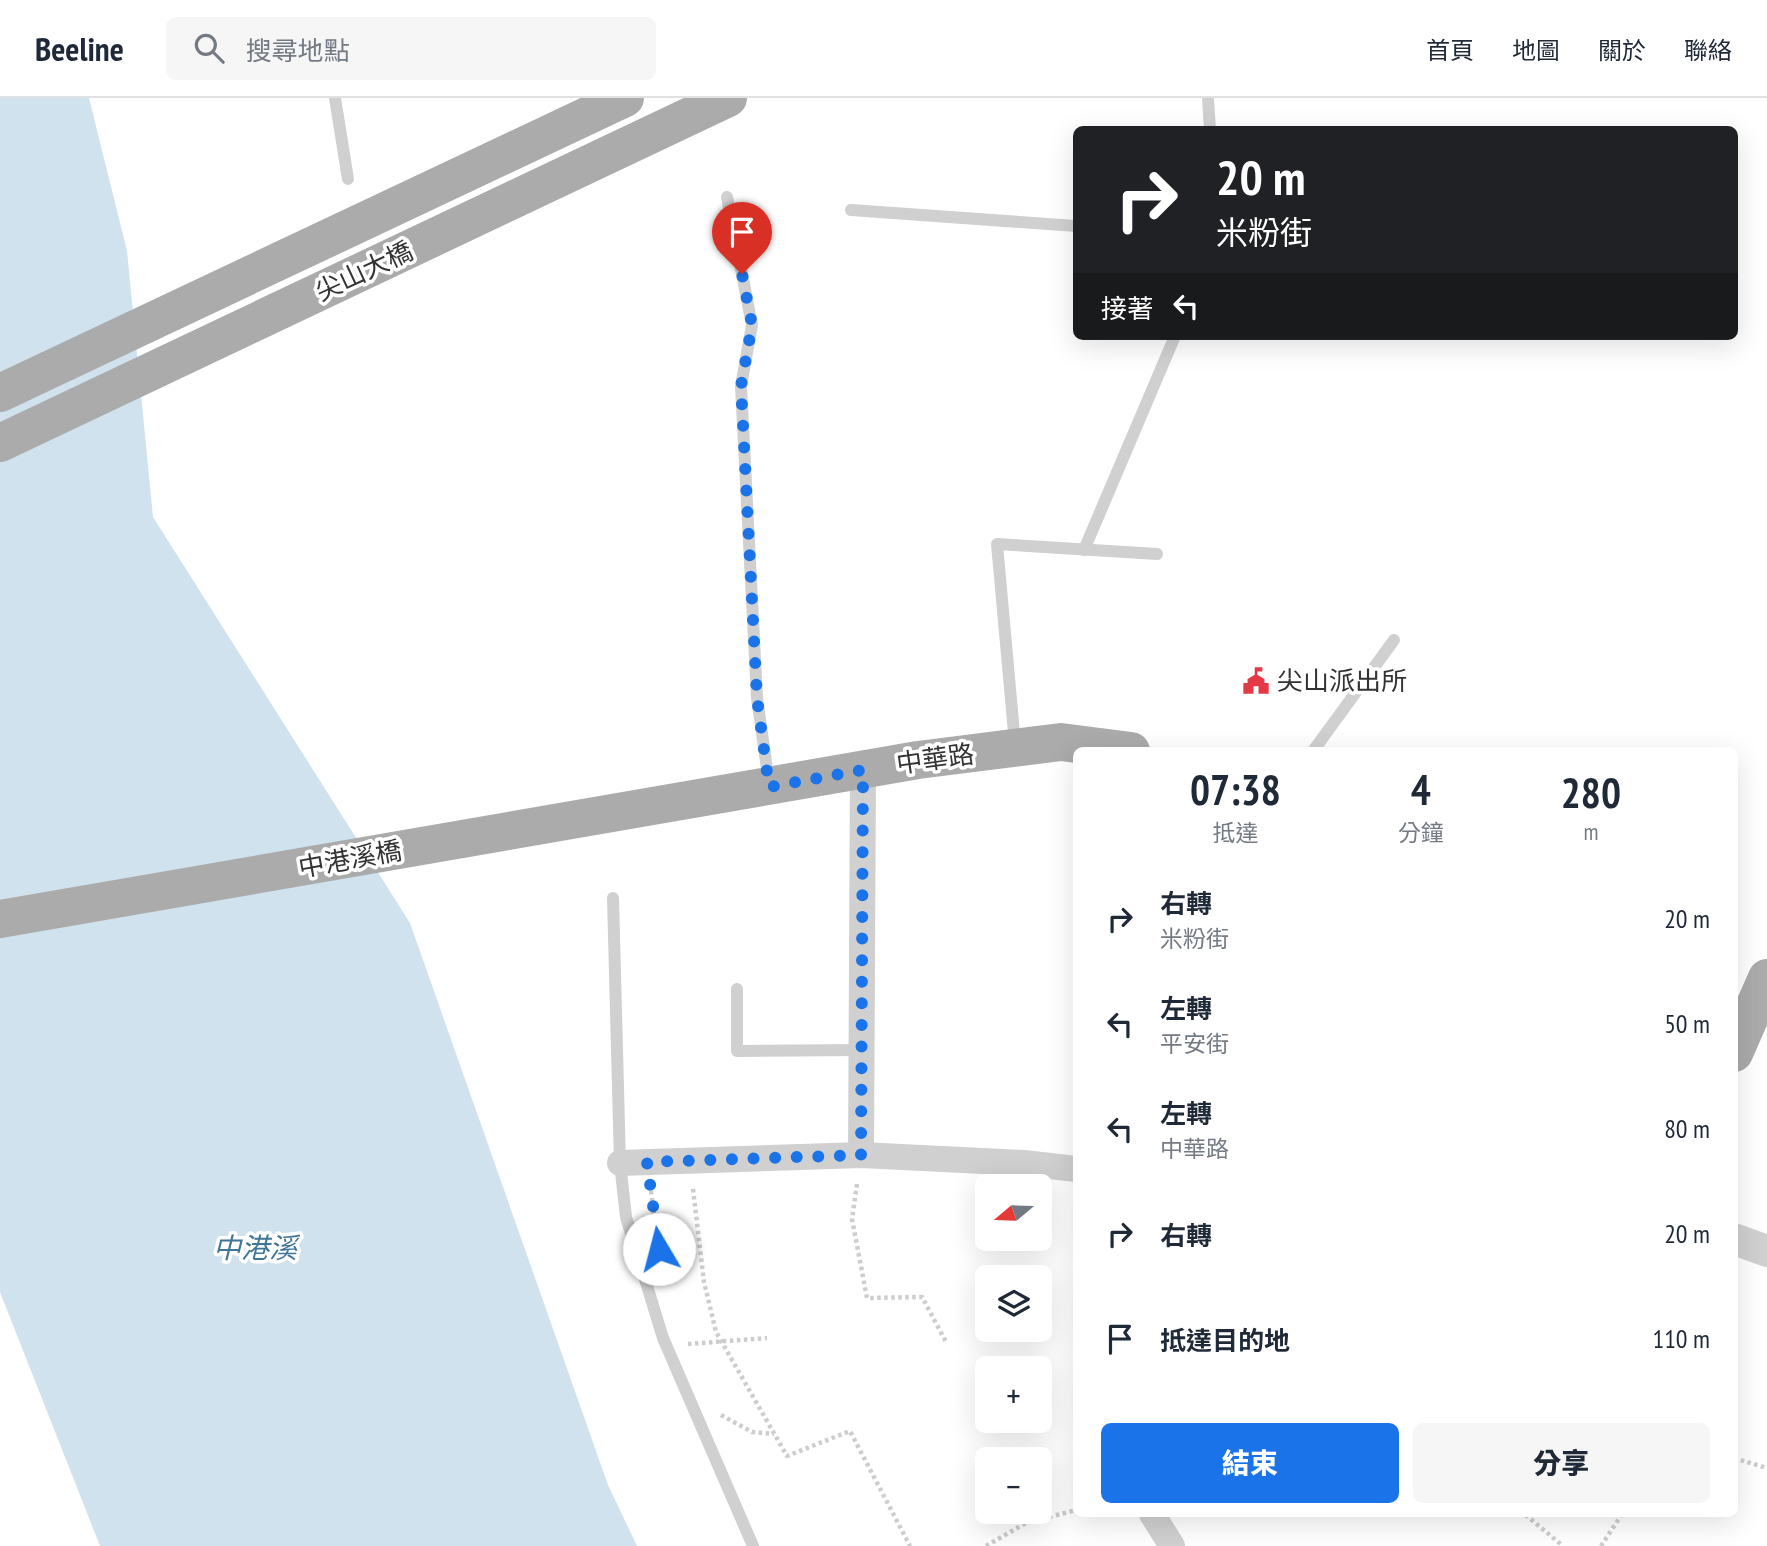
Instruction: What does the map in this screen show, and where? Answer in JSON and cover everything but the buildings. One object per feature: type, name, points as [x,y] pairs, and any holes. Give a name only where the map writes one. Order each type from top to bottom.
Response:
[{"type":"main road","name":"尖山大橋","points":[[0,393],[625,98]]},
{"type":"main road","name":"尖山大橋","points":[[0,443],[728,98]]},
{"type":"main road","name":"中華路","points":[[699,799],[918,760],[1061,742],[1100,747]]},
{"type":"main road","name":"中港溪橋","points":[[0,919],[699,799]]},
{"type":"main road","points":[[1738,1044],[1767,978]]},
{"type":"street","points":[[861,1155],[863,770]]},
{"type":"street","points":[[620,1163],[861,1155],[1073,1168]]},
{"type":"street","points":[[1738,1240],[1767,1251]]},
{"type":"street","points":[[1154,1517],[1172,1546]]},
{"type":"lane","points":[[335,98],[348,179]]},
{"type":"lane","points":[[1208,98],[1210,126]]},
{"type":"lane","points":[[727,197],[752,325],[741,386],[757,698],[769,787]]},
{"type":"lane","points":[[851,209],[1073,226]]},
{"type":"lane","points":[[1084,550],[1173,340]]},
{"type":"lane","points":[[1016,748],[997,544],[1157,554]]},
{"type":"lane","points":[[1316,747],[1394,640]]},
{"type":"lane","points":[[613,898],[620,1163],[626,1217],[663,1338],[752,1546]]},
{"type":"lane","points":[[737,989],[737,1051],[861,1050]]},
{"type":"path","points":[[861,1155],[852,1219],[867,1298],[922,1297],[946,1342]]},
{"type":"path","points":[[690,1161],[704,1282],[720,1341],[787,1456],[850,1431],[910,1546]]},
{"type":"path","points":[[647,1162],[659,1249]]},
{"type":"path","points":[[682,1333],[691,1356]]},
{"type":"path","points":[[686,1345],[767,1338]]},
{"type":"path","points":[[716,1412],[752,1432],[775,1434]]},
{"type":"path","points":[[1738,1459],[1767,1468]]},
{"type":"path","points":[[986,1546],[1026,1523],[1073,1511]]},
{"type":"path","points":[[1528,1517],[1563,1546]]},
{"type":"path","points":[[1601,1546],[1620,1517]]},
{"type":"water","name":"中港溪","points":[[0,98],[89,98],[127,251],[153,517],[410,923],[608,1485],[637,1546],[100,1546],[0,1292]]},
{"type":"place","name":"尖山派出所","points":[[1256,681]]},
{"type":"route","points":[[659,1249],[647,1162],[861,1155],[863,770],[769,787],[757,698],[741,386],[752,325],[742,274]]}]
